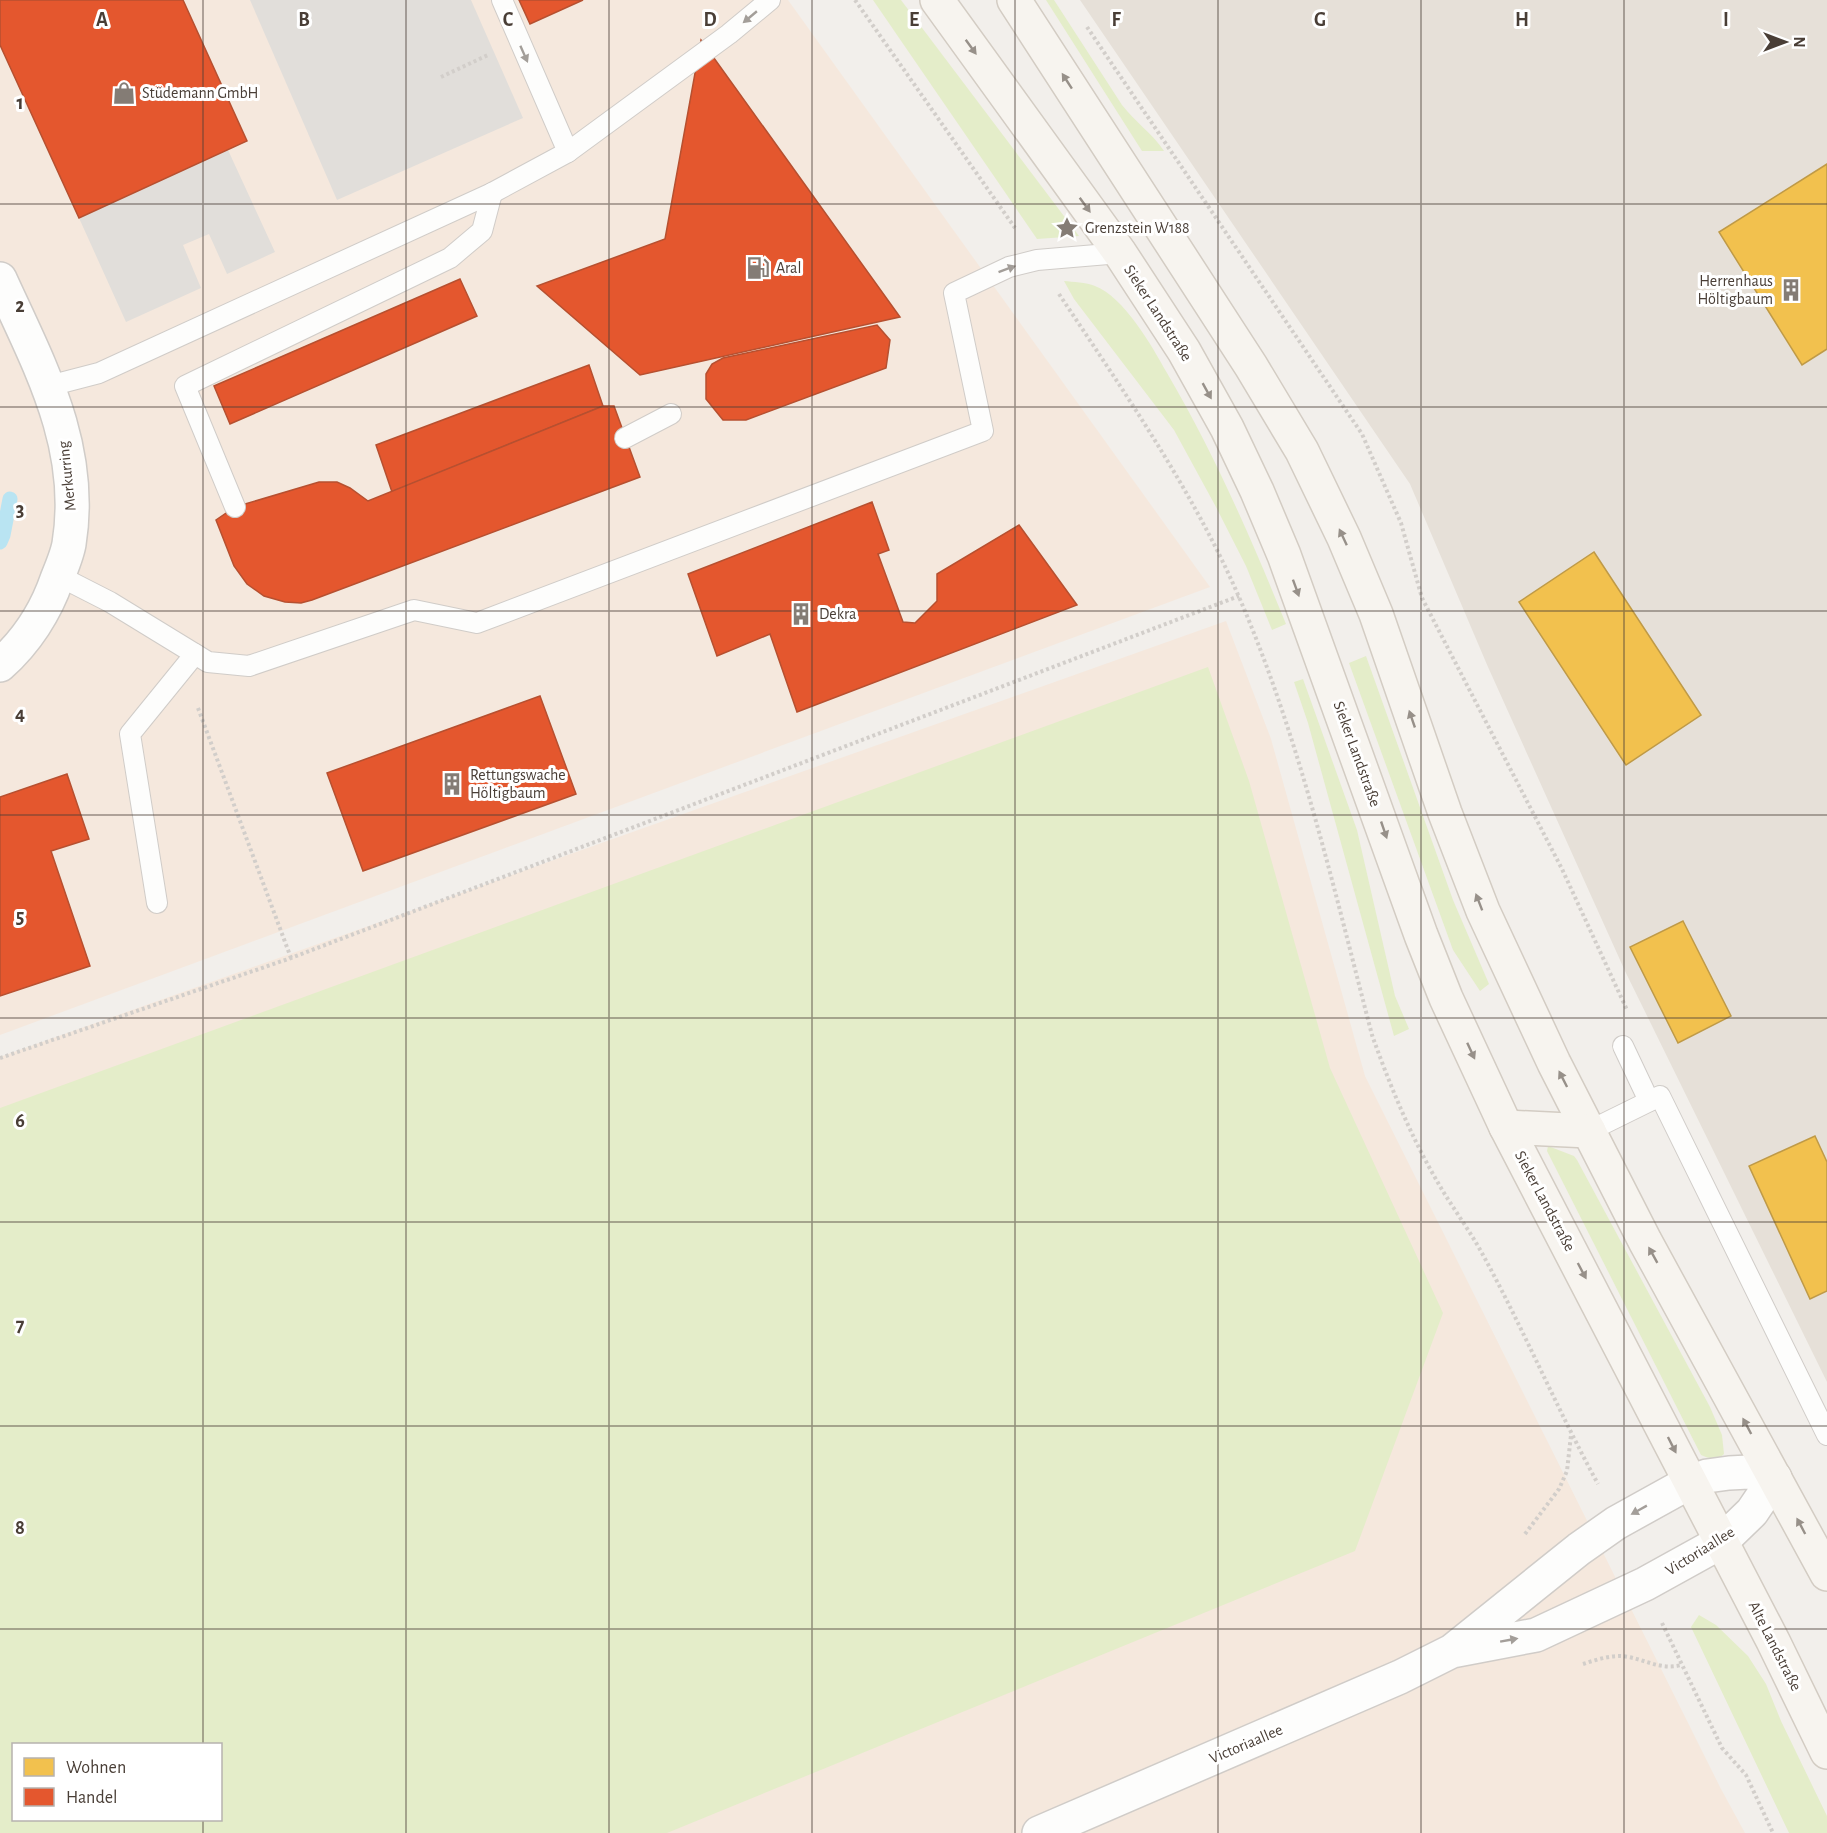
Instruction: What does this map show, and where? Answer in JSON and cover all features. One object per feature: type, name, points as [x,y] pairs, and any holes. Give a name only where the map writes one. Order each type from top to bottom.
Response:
[{"type":"main road","name":"Sieker Landstraße","points":[[937,0],[1120,253],[1184,351],[1227,428],[1284,555],[1446,999],[1506,1127],[1721,1542]]},
{"type":"main road","points":[[1014,0],[1251,366],[1302,451],[1344,538],[1376,614],[1445,813],[1483,911],[1645,1241],[1827,1574]]},
{"type":"main road","points":[[1506,1127],[1589,1131]]},
{"type":"main road","name":"Alte Landstraße","points":[[1721,1542],[1773,1641],[1827,1752]]},
{"type":"street","name":"Merkurring","points":[[0,279],[49,386],[59,415],[71,482],[72,516],[69,546],[51,596],[38,620],[21,643],[0,665]]},
{"type":"street","name":"Victoriaallee","points":[[1039,1833],[1400,1677],[1452,1651],[1616,1523],[1690,1482],[1707,1476],[1749,1472],[1775,1478],[1752,1512],[1721,1542],[1645,1584],[1536,1635],[1452,1651]]},
{"type":"lane","points":[[502,0],[568,152]]},
{"type":"lane","points":[[49,386],[99,373],[492,193],[568,152],[729,34],[770,0]]},
{"type":"lane","points":[[235,507],[185,386],[450,258],[482,231],[492,193]]},
{"type":"lane","points":[[59,576],[110,602],[208,662],[249,666],[414,610],[477,623],[983,431],[954,293],[1008,267],[1037,260],[1120,253]]},
{"type":"lane","points":[[625,438],[671,414]]},
{"type":"lane","points":[[157,903],[130,734],[195,654]]},
{"type":"lane","points":[[1623,1046],[1649,1101]]},
{"type":"lane","points":[[1589,1131],[1660,1096],[1827,1435]]},
{"type":"path","points":[[855,0],[1037,260],[1157,441],[1197,511],[1239,596],[1293,740],[1372,1035],[1388,1080],[1436,1180],[1482,1253],[1519,1323],[1571,1434],[1598,1484]]},
{"type":"path","points":[[1082,20],[1362,434],[1401,523],[1422,598],[1562,869],[1627,1011],[1623,1046]]},
{"type":"path","points":[[441,77],[519,41]]},
{"type":"path","points":[[0,1058],[291,958],[1239,596]]},
{"type":"path","points":[[195,654],[196,703],[291,958]]},
{"type":"path","points":[[1658,1614],[1722,1748],[1746,1775],[1773,1833]]},
{"type":"shaded area","points":[[0,0],[788,0],[1210,587],[0,1035]]},
{"type":"shaded area","points":[[250,0],[471,0],[523,118],[337,200]]},
{"type":"shaded area","points":[[1080,0],[1827,0],[1827,1382],[1625,971],[1488,667],[1410,484]]},
{"type":"shaded area","points":[[228,150],[275,252],[227,274],[209,234],[183,245],[201,288],[126,322],[79,218]]},
{"type":"shaded area","points":[[1226,621],[1271,739],[1365,1076],[1745,1833],[0,1833],[0,1057]]},
{"type":"green space","points":[[873,0],[901,0],[1079,236],[1037,239]]},
{"type":"green space","points":[[1046,0],[1054,0],[1122,105],[1164,151],[1142,151]]},
{"type":"green space","points":[[1064,281],[1088,284],[1106,292],[1127,311],[1145,337],[1184,403],[1216,465],[1286,624],[1272,630],[1246,566],[1174,430],[1074,299]]},
{"type":"green space","points":[[1366,656],[1453,900],[1489,984],[1480,991],[1453,950],[1349,663]]},
{"type":"green space","points":[[1208,667],[1249,781],[1330,1068],[1443,1313],[1355,1551],[667,1833],[0,1833],[0,1108]]},
{"type":"green space","points":[[1303,679],[1357,830],[1395,996],[1409,1029],[1394,1036],[1308,723],[1294,682]]},
{"type":"green space","points":[[1548,1146],[1574,1156],[1577,1160],[1710,1407],[1722,1435],[1724,1454],[1722,1456],[1713,1458],[1701,1455],[1547,1151]]},
{"type":"green space","points":[[1699,1615],[1716,1625],[1748,1656],[1766,1684],[1781,1721],[1827,1816],[1827,1833],[1789,1833],[1691,1627]]},
{"type":"building: Wohnen","name":"Herrenhaus Höltigbaum","points":[[1827,164],[1827,349],[1802,365],[1719,232]]},
{"type":"building: Wohnen","points":[[1594,552],[1701,715],[1626,765],[1519,602]]},
{"type":"building: Wohnen","points":[[1683,921],[1731,1016],[1678,1043],[1630,947]]},
{"type":"building: Wohnen","points":[[1815,1136],[1827,1162],[1827,1291],[1810,1299],[1749,1166]]},
{"type":"building: Handel","name":"Stüdemann GmbH","points":[[0,0],[183,0],[247,141],[79,218],[0,45]]},
{"type":"building: Handel","points":[[519,0],[583,0],[530,24]]},
{"type":"building: Handel","points":[[701,40],[900,317],[640,375],[537,286],[665,239]]},
{"type":"building: Handel","points":[[460,279],[477,316],[230,424],[214,386]]},
{"type":"building: Handel","points":[[877,325],[890,340],[886,368],[746,420],[723,420],[706,399],[706,374],[712,364],[723,358]]},
{"type":"building: Handel","points":[[589,365],[603,406],[392,492],[376,445]]},
{"type":"building: Handel","points":[[603,406],[614,406],[640,477],[312,600],[301,603],[285,602],[264,596],[247,584],[234,566],[216,520],[235,507],[319,482],[337,482],[368,501]]},
{"type":"building: Handel","name":"Dekra","points":[[872,502],[889,550],[878,554],[903,622],[915,623],[937,601],[937,574],[1019,525],[1077,605],[797,712],[770,634],[717,656],[688,574]]},
{"type":"building: Handel","name":"Rettungswache Höltigbaum","points":[[540,696],[576,794],[363,871],[327,773]]},
{"type":"building: Handel","points":[[67,774],[89,839],[51,851],[90,966],[0,996],[0,797]]},
{"type":"waterway","points":[[0,542],[10,499]]},
{"type":"place","name":"Stüdemann GmbH","points":[[124,93]]},
{"type":"place","name":"Grenzstein W188","points":[[1067,228]]},
{"type":"place","name":"Aral","points":[[758,268]]},
{"type":"place","name":"Herrenhaus Höltigbaum","points":[[1791,290]]},
{"type":"place","name":"Dekra","points":[[801,614]]},
{"type":"place","name":"Rettungswache Höltigbaum","points":[[452,784]]}]
